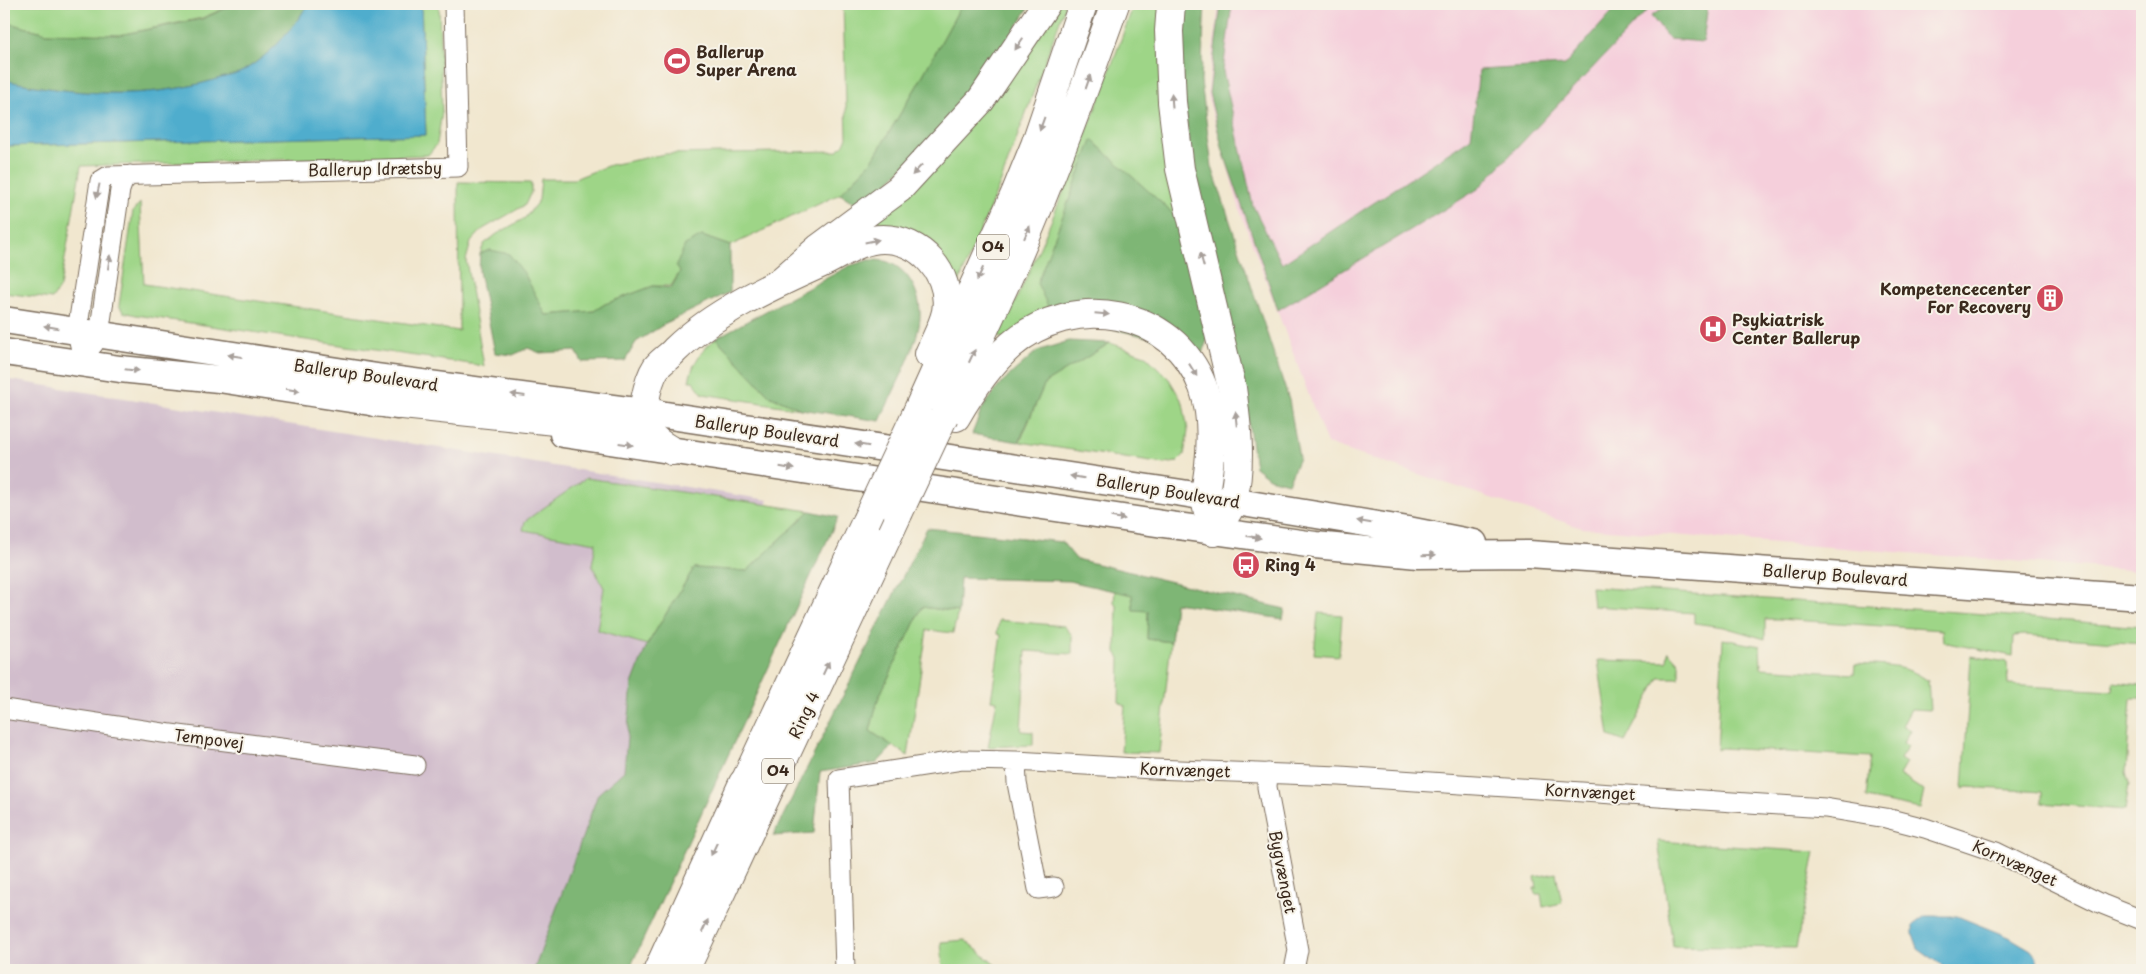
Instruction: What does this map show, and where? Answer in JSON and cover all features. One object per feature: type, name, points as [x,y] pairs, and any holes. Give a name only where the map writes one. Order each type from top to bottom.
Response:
[{"type":"main road","points":[[780,282],[819,248],[899,189],[981,100],[1046,4]]},
{"type":"main road","name":"O4","points":[[658,970],[910,411],[985,264],[1018,186],[1056,86],[1083,4]]},
{"type":"main road","name":"O4","points":[[950,416],[1050,179],[1085,90],[1115,4]]},
{"type":"main road","points":[[1170,4],[1169,31],[1172,102],[1180,169],[1232,388],[1237,421],[1237,468],[1233,500],[1214,532]]},
{"type":"main road","points":[[672,451],[652,437],[646,395],[656,368],[696,331],[780,282],[828,261],[848,248],[865,241],[882,239],[900,241],[917,248],[932,261],[940,275],[944,288],[946,311],[910,411]]},
{"type":"main road","points":[[950,416],[978,381],[1011,345],[1055,320],[1085,313],[1101,313],[1130,318],[1143,323],[1162,333],[1178,348],[1202,384],[1209,405],[1212,426],[1205,496],[1214,532]]},
{"type":"main road","points":[[374,402],[601,426],[648,416]]},
{"type":"main road","name":"Ring 4","points":[[685,970],[895,519],[950,416]]},
{"type":"street","name":"Ballerup Idrætsby","points":[[84,364],[88,333],[120,190],[123,182],[130,175],[458,167],[454,4]]},
{"type":"street","name":"Ballerup Boulevard","points":[[4,320],[367,376],[1233,500],[1399,528],[1529,554]]},
{"type":"street","name":"Ballerup Boulevard","points":[[4,352],[84,364],[219,379],[374,402],[672,451],[1315,546],[1408,554],[1529,554],[2142,597]]},
{"type":"street","name":"Tempovej","points":[[4,709],[163,733],[415,764]]},
{"type":"street","name":"Kornvænget","points":[[846,970],[839,779],[962,760],[1268,773],[1825,808],[1886,818],[1925,828],[1996,852],[2102,904],[2142,920]]},
{"type":"street","points":[[1016,761],[1018,783],[1038,889],[1054,887]]},
{"type":"street","name":"Bygvænget","points":[[1268,773],[1267,787],[1298,950],[1294,970]]},
{"type":"shaded area","name":"Psykiatrisk Center Ballerup","points":[[1219,4],[2142,4],[2142,571],[1582,528],[1327,444],[1241,214],[1207,95]]},
{"type":"shaded area","points":[[4,379],[768,500],[588,970],[4,970]]},
{"type":"green space","points":[[4,4],[235,4],[202,18],[119,35],[47,33],[4,22]]},
{"type":"green space","points":[[235,4],[308,4],[288,33],[262,58],[240,73],[214,80],[162,91],[109,93],[56,89],[4,80],[4,22],[47,33],[119,35],[202,19]]},
{"type":"green space","points":[[421,4],[439,4],[442,112],[437,144],[428,155],[81,166],[60,287],[52,299],[4,293],[4,146],[426,135]]},
{"type":"green space","points":[[843,4],[962,4],[918,84],[872,161],[840,194],[730,246],[702,236],[671,286],[653,286],[605,304],[594,311],[545,315],[524,273],[490,250],[480,254],[484,244],[525,218],[539,200],[541,179],[574,179],[610,165],[665,154],[837,151],[844,144],[847,137]]},
{"type":"green space","points":[[962,4],[1031,4],[975,94],[863,208],[840,194],[872,161],[918,84]]},
{"type":"green space","points":[[1053,4],[1066,4],[1001,181],[957,287],[945,268],[858,233]]},
{"type":"green space","points":[[1134,4],[1162,4],[1161,89],[1177,217],[1092,141],[1052,315],[1008,341],[998,336],[1037,255],[1087,130]]},
{"type":"green space","points":[[1176,4],[1205,4],[1201,81],[1212,167],[1289,400],[1299,458],[1288,483],[1269,478],[1255,467],[1243,387],[1193,193]]},
{"type":"green space","points":[[1221,4],[1232,4],[1223,71],[1253,206],[1282,264],[1471,138],[1479,70],[1565,65],[1619,4],[1653,4],[1478,189],[1278,310],[1223,151],[1209,93]]},
{"type":"green space","points":[[1671,4],[1708,4],[1703,42],[1669,39],[1651,16]]},
{"type":"green space","points":[[1092,140],[1177,217],[1189,242],[1211,331],[1200,358],[1191,347],[1052,315],[1037,283]]},
{"type":"green space","points":[[458,182],[531,183],[531,192],[525,205],[483,229],[471,242],[466,260],[484,366],[136,315],[123,312],[119,305],[133,211],[140,203],[144,284],[459,331]]},
{"type":"green space","points":[[702,236],[730,246],[730,292],[668,322],[636,342],[625,361],[582,362],[576,351],[540,353],[528,348],[513,355],[495,353],[479,271],[480,254],[490,250],[509,254],[524,273],[546,315],[594,311],[605,304],[653,286],[671,288],[680,272],[676,266],[685,245]]},
{"type":"green space","points":[[869,260],[888,262],[904,272],[914,288],[920,307],[919,326],[912,350],[880,421],[801,409],[769,395],[716,338],[849,266]]},
{"type":"green space","points":[[716,338],[769,395],[801,409],[703,394],[693,381],[689,381],[698,357]]},
{"type":"green space","points":[[1069,341],[1110,343],[1045,383],[1019,442],[972,434],[982,409],[1001,383],[1037,351]]},
{"type":"green space","points":[[1110,343],[1145,355],[1169,379],[1183,403],[1188,431],[1184,455],[1177,462],[1164,464],[1020,442],[1045,383]]},
{"type":"green space","points":[[586,478],[810,511],[747,571],[694,568],[647,645],[597,630],[604,588],[592,565],[596,543],[523,530],[525,521]]},
{"type":"green space","points":[[810,511],[838,517],[629,970],[534,970],[598,794],[624,771],[632,684],[647,645],[694,568],[747,571]]},
{"type":"green space","points":[[927,528],[1062,542],[1076,559],[1285,609],[1283,619],[1175,603],[1171,642],[1147,639],[1148,611],[1133,610],[1132,595],[1069,581],[960,578],[958,612],[922,607],[878,699],[870,731],[893,746],[877,763],[820,772],[814,833],[773,836]]},
{"type":"green space","points":[[1591,587],[1985,614],[2142,627],[2142,644],[2025,635],[2014,636],[2013,656],[1943,642],[1942,630],[1778,619],[1765,619],[1765,639],[1724,627],[1694,623],[1694,613],[1593,606]]},
{"type":"green space","points":[[1115,590],[1132,595],[1148,610],[1147,639],[1171,642],[1159,753],[1121,752],[1125,706],[1119,702],[1120,658],[1116,652],[1117,606],[1114,602]]},
{"type":"green space","points":[[922,607],[958,612],[953,633],[927,630],[908,756],[870,731],[878,699]]},
{"type":"green space","points":[[1318,613],[1342,615],[1339,656],[1314,654]]},
{"type":"green space","points":[[999,620],[1064,626],[1072,635],[1072,654],[1026,651],[1021,731],[1033,732],[1033,745],[988,747],[997,701],[991,700],[1001,635],[997,634]]},
{"type":"green space","points":[[1723,639],[1760,646],[1761,668],[1854,674],[1855,664],[1884,666],[1911,671],[1928,681],[1930,710],[1911,709],[1902,726],[1910,730],[1903,743],[1908,746],[1900,759],[1906,763],[1899,775],[1924,791],[1920,809],[1866,798],[1870,757],[1721,748],[1717,750]]},
{"type":"green space","points":[[1668,651],[1679,663],[1679,678],[1659,678],[1625,742],[1609,736],[1598,660],[1667,662]]},
{"type":"green space","points":[[1971,656],[2007,662],[2008,685],[2112,691],[2113,682],[2142,685],[2142,698],[2131,698],[2126,772],[2129,784],[2125,810],[2042,803],[2042,792],[1967,787],[1963,789]]},
{"type":"green space","points":[[1658,841],[1815,852],[1796,948],[1673,946]]},
{"type":"green space","points":[[1556,873],[1562,903],[1543,907],[1541,894],[1535,894],[1534,888],[1537,888],[1535,877]]},
{"type":"green space","points":[[965,940],[999,968],[997,970],[943,970],[941,942]]},
{"type":"water","points":[[308,4],[421,4],[426,135],[4,146],[4,80],[82,92],[136,93],[162,91],[214,80],[240,73],[262,58],[288,33]]},
{"type":"water","points":[[1925,916],[1957,916],[2009,937],[2031,950],[2037,958],[2039,970],[1949,970],[1918,948],[1913,934],[1913,925]]},
{"type":"place","name":"Ballerup Super Arena","points":[[677,61]]},
{"type":"place","name":"Kompetencecenter For Recovery","points":[[2050,298]]},
{"type":"place","name":"Psykiatrisk Center Ballerup","points":[[1713,329]]},
{"type":"place","name":"Ring 4","points":[[1246,565]]}]
